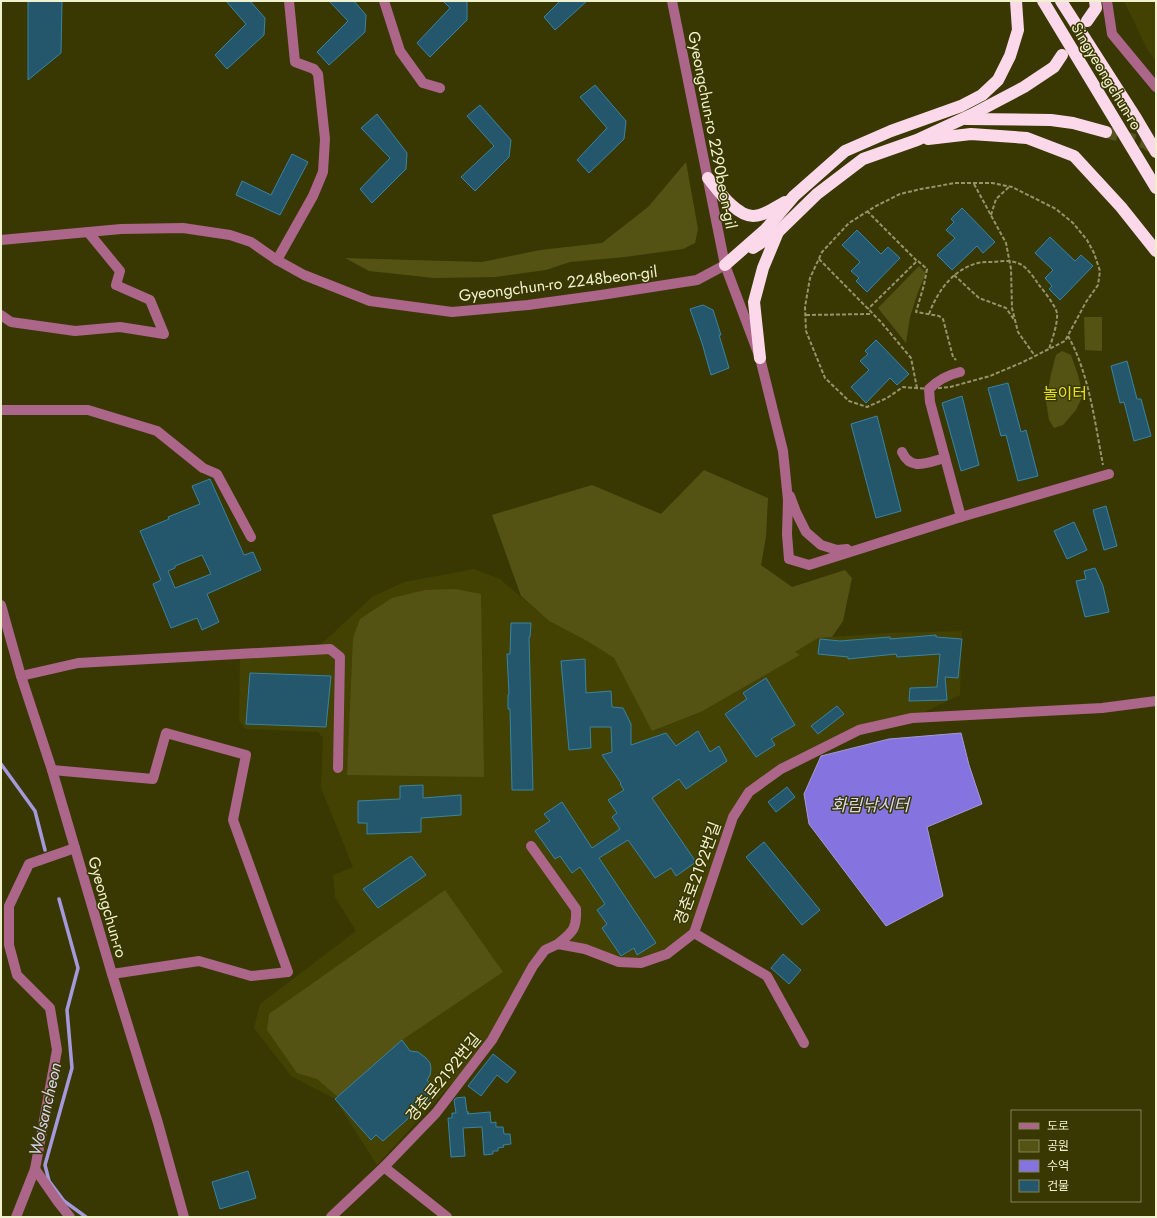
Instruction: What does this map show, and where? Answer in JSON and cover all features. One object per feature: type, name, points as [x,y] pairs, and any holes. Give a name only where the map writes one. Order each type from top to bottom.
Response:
[{"type":"highway","points":[[725,265],[766,229],[794,196],[845,151],[891,131],[961,106],[982,95],[998,80],[1010,56],[1018,30],[1016,1]]},
{"type":"highway","name":"Singyeongchun-ro","points":[[1043,1],[1156,188]]},
{"type":"highway","name":"Singyeongchun-ro","points":[[1061,1],[1156,152]]},
{"type":"highway","points":[[1087,21],[1096,8],[1095,1]]},
{"type":"highway","points":[[725,265],[778,232],[817,194],[863,159],[917,140],[1024,87],[1054,67],[1062,55]]},
{"type":"highway","points":[[919,122],[964,118],[1051,120],[1073,123],[1106,132]]},
{"type":"highway","points":[[917,140],[970,134],[1027,138],[1074,156],[1121,207],[1156,251]]},
{"type":"highway","points":[[708,178],[729,204],[752,216],[764,213],[794,196]]},
{"type":"highway","points":[[760,358],[754,302],[763,268],[778,232]]},
{"type":"street","points":[[277,260],[313,196],[323,172],[325,139],[318,74],[314,69],[295,62],[289,1]]},
{"type":"street","points":[[384,1],[400,51],[423,83],[440,88]]},
{"type":"street","name":"Gyeongchun-ro 2290beon-gil","points":[[672,1],[725,265],[760,358],[783,451],[787,485]]},
{"type":"street","points":[[1107,1],[1112,34],[1156,88]]},
{"type":"street","name":"Gyeongchun-ro 2248beon-gil","points":[[1,240],[121,229],[176,228],[199,230],[230,235],[251,242],[277,260],[304,275],[370,300],[452,312],[535,304],[697,280],[725,265]]},
{"type":"street","points":[[1,315],[11,322],[74,331],[120,327],[164,334],[150,300],[116,285],[120,271],[88,232]]},
{"type":"street","points":[[960,372],[936,382],[930,389],[930,402],[961,517]]},
{"type":"street","points":[[1,410],[88,410],[157,431],[203,468],[217,474],[251,537]]},
{"type":"street","points":[[902,452],[905,460],[911,464],[921,465],[945,458]]},
{"type":"street","points":[[787,485],[787,534],[789,559],[808,565],[961,517],[1107,475]]},
{"type":"street","points":[[787,485],[796,512],[806,532],[821,545],[837,550],[872,545]]},
{"type":"street","name":"Gyeongchun-ro","points":[[1,605],[20,676],[52,770],[112,974],[158,1123],[184,1217]]},
{"type":"street","points":[[20,676],[78,663],[330,649],[340,657],[338,768]]},
{"type":"street","name":"경춘로2192번길","points":[[331,1217],[384,1167],[436,1113],[492,1040],[533,966],[546,950],[558,944],[585,948],[619,962],[641,963],[667,954],[694,932],[733,817],[749,792],[781,770],[859,730],[912,718],[1102,708],[1156,701]]},
{"type":"street","points":[[52,770],[153,779],[166,733],[246,755],[233,820],[288,972],[251,976],[199,961],[112,974]]},
{"type":"street","points":[[531,846],[576,910],[577,921],[572,931],[558,944]]},
{"type":"street","points":[[16,1217],[35,1169],[57,1050],[50,1008],[17,975],[9,945],[9,906],[29,864],[75,848]]},
{"type":"street","points":[[694,932],[767,976],[804,1043]]},
{"type":"street","points":[[384,1167],[447,1217]]},
{"type":"street","points":[[35,1169],[70,1217]]},
{"type":"path","points":[[955,183],[992,183],[1009,187],[1038,199],[1056,209],[1073,223],[1087,240],[1094,254],[1100,271],[1098,285],[1086,302],[1065,341],[990,376],[950,387],[930,389],[903,387],[887,398],[867,407],[848,401],[825,378],[806,331],[805,315],[810,278],[822,252],[849,223],[867,211],[900,194],[955,183]]},
{"type":"path","points":[[974,183],[1006,243],[1010,262],[1012,308],[1018,332],[1035,356]]},
{"type":"path","points":[[991,215],[996,199],[1009,187]]},
{"type":"path","points":[[867,211],[927,269],[924,286],[916,312],[939,316],[943,319],[953,357],[956,360]]},
{"type":"path","points":[[819,259],[868,309],[911,358],[917,388]]},
{"type":"path","points":[[868,309],[917,261],[915,259]]},
{"type":"path","points":[[929,314],[933,303],[945,285],[954,275],[965,268],[977,263],[1010,262],[1020,264],[1043,290],[1057,314],[1049,349]]},
{"type":"path","points":[[954,275],[979,298],[1006,308],[1016,322]]},
{"type":"path","points":[[805,315],[872,314]]},
{"type":"path","points":[[1068,336],[1075,349],[1091,401],[1107,475]]},
{"type":"shaded area","points":[[1124,1],[1156,1],[1156,60],[1148,51]]},
{"type":"shaded area","points":[[474,569],[500,579],[549,621],[587,641],[614,658],[653,731],[701,712],[800,655],[794,652],[818,638],[889,633],[962,631],[960,695],[912,718],[859,730],[749,792],[733,817],[694,933],[641,963],[558,944],[545,951],[492,1040],[377,1165],[335,1099],[291,1076],[254,1028],[260,1004],[356,931],[335,897],[333,875],[353,867],[321,788],[323,738],[318,732],[246,729],[239,721],[240,654],[316,649],[372,597],[404,582]]},
{"type":"green space","points":[[686,162],[698,229],[695,243],[683,249],[625,257],[570,262],[546,270],[495,277],[434,278],[369,271],[345,258],[482,262],[540,250],[602,243],[648,207]]},
{"type":"green space","points":[[919,266],[926,273],[910,317],[906,343],[878,308]]},
{"type":"green space","points":[[1084,317],[1102,317],[1102,351],[1085,350]]},
{"type":"green space","name":"놀이터","points":[[1062,351],[1071,355],[1083,395],[1076,410],[1063,425],[1054,428],[1049,420],[1046,401],[1056,355]]},
{"type":"green space","points":[[704,470],[768,498],[766,537],[761,565],[792,587],[845,570],[852,578],[843,621],[832,637],[818,638],[795,652],[800,655],[701,712],[652,731],[614,658],[587,641],[549,621],[521,596],[492,515],[592,485],[661,514]]},
{"type":"green space","points":[[455,589],[481,594],[484,777],[347,775],[353,638],[360,619],[392,598],[425,590]]},
{"type":"green space","points":[[445,890],[503,972],[402,1040],[338,1097],[317,1079],[297,1073],[267,1030],[269,1014]]},
{"type":"water","name":"화림낚시터","points":[[961,733],[969,765],[982,804],[927,827],[943,896],[886,926],[809,824],[804,794],[821,756],[889,739]]},
{"type":"building","points":[[28,1],[62,1],[61,53],[28,80]]},
{"type":"building","points":[[226,1],[250,1],[265,18],[264,35],[227,69],[215,55],[246,24]]},
{"type":"building","points":[[329,1],[354,1],[366,15],[365,32],[329,65],[317,52],[348,21]]},
{"type":"building","points":[[443,1],[467,1],[467,20],[430,57],[417,43],[450,8]]},
{"type":"building","points":[[560,1],[587,1],[555,30],[544,17]]},
{"type":"building","points":[[595,85],[626,121],[624,139],[589,173],[577,160],[607,128],[580,97]]},
{"type":"building","points":[[480,105],[511,140],[509,157],[475,191],[461,177],[494,146],[467,116]]},
{"type":"building","points":[[377,114],[407,153],[406,169],[372,203],[360,189],[390,158],[361,128]]},
{"type":"building","points":[[292,154],[308,162],[280,215],[236,195],[242,181],[271,195]]},
{"type":"building","points":[[962,208],[995,242],[983,253],[977,246],[952,270],[937,255],[955,238],[946,230],[954,222],[951,219]]},
{"type":"building","points":[[857,230],[881,254],[888,247],[900,258],[867,292],[856,281],[859,278],[851,271],[860,262],[842,245]]},
{"type":"building","points":[[1050,237],[1075,261],[1081,255],[1093,266],[1060,300],[1049,289],[1052,286],[1045,278],[1053,270],[1035,253]]},
{"type":"building","points":[[703,305],[713,310],[729,368],[711,375],[690,309]]},
{"type":"building","points":[[876,340],[909,374],[897,385],[890,378],[866,403],[851,387],[869,370],[860,361],[868,354],[865,351]]},
{"type":"building","points":[[1127,361],[1137,399],[1141,399],[1151,436],[1134,441],[1124,402],[1120,403],[1111,366]]},
{"type":"building","points":[[1008,383],[1021,432],[1026,430],[1038,476],[1018,481],[1006,435],[1001,436],[988,388]]},
{"type":"building","points":[[962,396],[979,465],[961,471],[942,403]]},
{"type":"building","points":[[877,416],[901,511],[876,518],[851,424]]},
{"type":"building","points":[[210,479],[244,555],[253,552],[261,570],[207,594],[219,622],[202,630],[197,618],[171,628],[153,584],[161,580],[140,531],[169,519],[168,517],[200,504],[192,486]],"holes":[[[202,555],[211,574],[175,588],[168,571],[175,568],[175,566]]]},
{"type":"building","points":[[1106,506],[1117,546],[1104,550],[1093,510]]},
{"type":"building","points":[[1074,522],[1087,550],[1067,559],[1054,531]]},
{"type":"building","points":[[1095,568],[1103,586],[1109,612],[1085,617],[1076,581],[1086,579],[1084,571]]},
{"type":"building","points":[[511,623],[531,623],[529,637],[533,790],[512,790],[507,654],[510,654]]},
{"type":"building","points":[[936,635],[936,637],[962,639],[958,678],[945,677],[947,700],[909,701],[910,688],[937,687],[940,654],[897,657],[896,654],[848,659],[848,657],[818,654],[820,639],[840,641]]},
{"type":"building","points":[[585,659],[586,693],[611,691],[612,707],[623,708],[631,724],[631,745],[666,733],[676,746],[698,731],[710,752],[719,746],[727,761],[686,789],[679,779],[652,798],[696,862],[676,876],[671,868],[655,878],[628,840],[599,858],[656,943],[637,955],[634,948],[621,956],[602,928],[607,924],[597,910],[605,904],[580,867],[572,873],[560,856],[555,859],[535,831],[550,821],[544,814],[562,802],[592,848],[620,829],[612,817],[617,813],[608,800],[624,790],[602,755],[612,752],[611,727],[590,727],[591,748],[569,750],[561,661]]},
{"type":"building","points":[[250,673],[331,676],[326,727],[246,724]]},
{"type":"building","points":[[766,678],[795,725],[771,739],[775,745],[756,757],[725,714],[747,699],[743,693]]},
{"type":"building","points":[[837,706],[844,714],[818,734],[811,726]]},
{"type":"building","points":[[423,785],[423,798],[461,795],[461,815],[421,818],[421,832],[367,834],[367,823],[358,823],[358,801],[400,799],[400,786]]},
{"type":"building","points":[[787,787],[795,797],[776,812],[768,802]]},
{"type":"building","points":[[764,842],[820,910],[802,925],[746,857]]},
{"type":"building","points":[[411,856],[426,875],[378,908],[363,889]]},
{"type":"building","points":[[783,954],[801,970],[789,984],[771,968]]},
{"type":"building","points":[[402,1040],[410,1051],[418,1052],[430,1063],[430,1075],[427,1080],[438,1092],[383,1141],[376,1135],[371,1140],[335,1099]]},
{"type":"building","points":[[493,1054],[516,1072],[507,1083],[497,1075],[481,1096],[468,1086]]},
{"type":"building","points":[[465,1097],[467,1112],[469,1112],[467,1114],[490,1112],[491,1123],[496,1122],[496,1127],[503,1127],[504,1134],[510,1134],[511,1144],[503,1145],[504,1147],[498,1148],[498,1151],[493,1151],[493,1154],[484,1155],[482,1127],[463,1128],[465,1156],[451,1157],[448,1118],[452,1118],[452,1113],[456,1113],[454,1100],[456,1098]]},
{"type":"building","points":[[248,1171],[256,1198],[220,1209],[212,1182]]},
{"type":"waterway","name":"Wolsancheon","points":[[1,764],[35,811],[45,850]]},
{"type":"waterway","name":"Wolsancheon","points":[[59,899],[78,968],[67,1010],[72,1068],[45,1165],[49,1181],[64,1201],[86,1217]]},
{"type":"tunnel","points":[[1106,132],[1146,143],[1156,150]]}]
